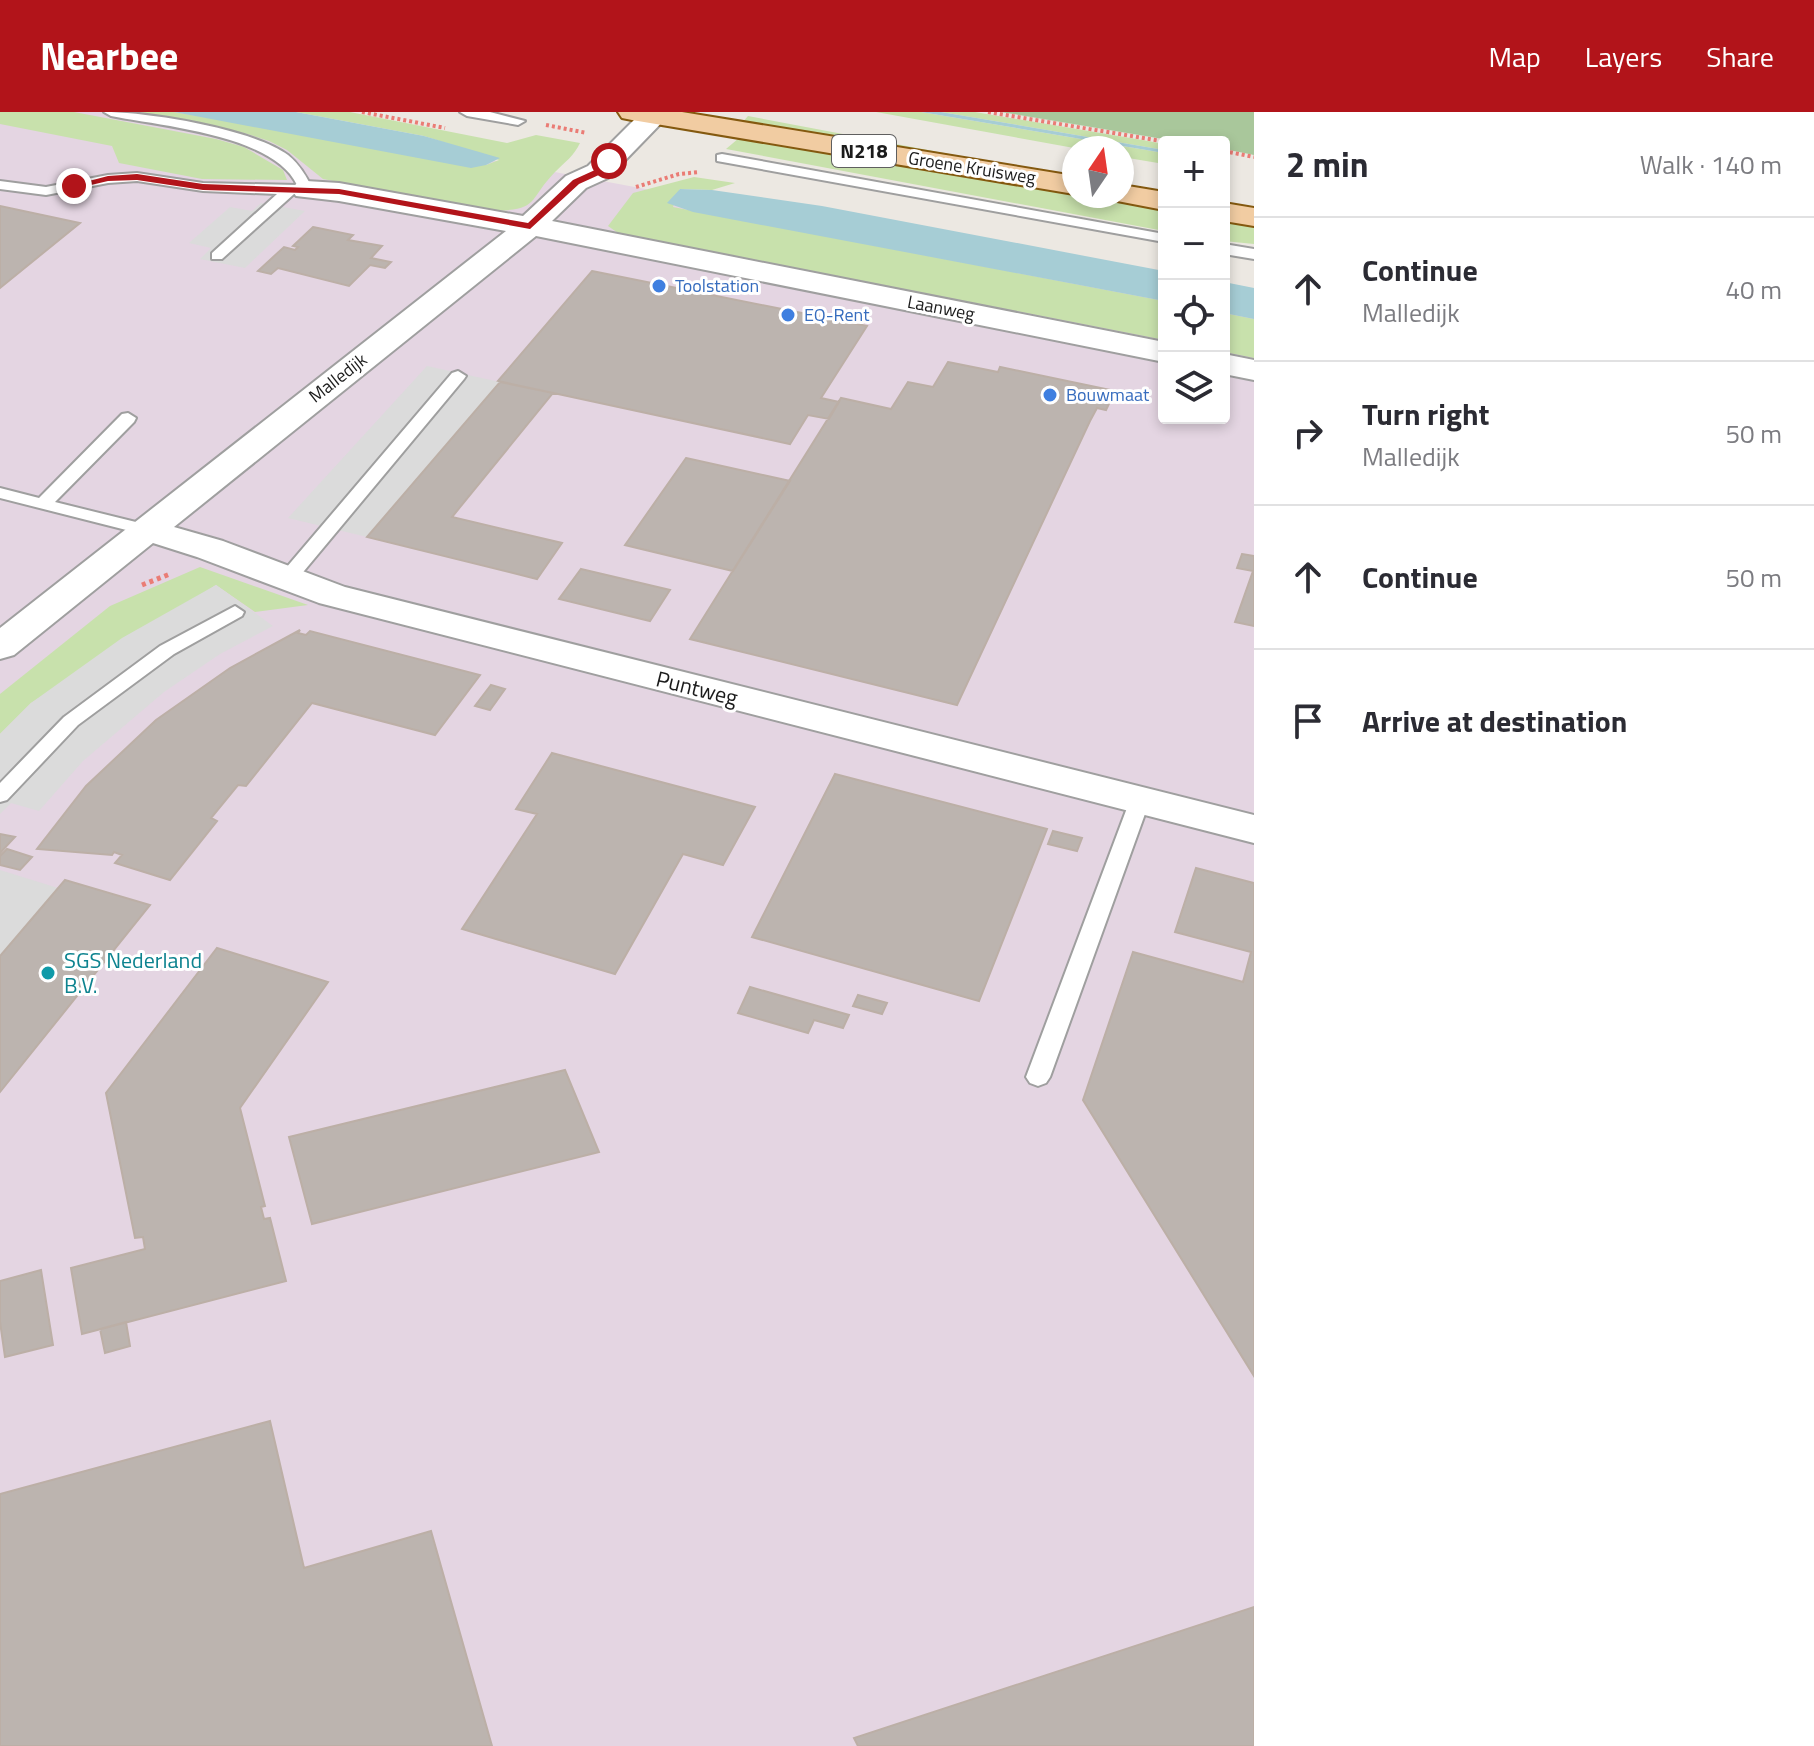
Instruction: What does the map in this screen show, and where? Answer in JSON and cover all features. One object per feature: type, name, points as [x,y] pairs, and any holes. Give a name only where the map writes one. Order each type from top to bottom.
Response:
[{"type":"main road","name":"Groene Kruisweg","points":[[648,113],[1062,183]]},
{"type":"main road","name":"Groene Kruisweg","points":[[908,131],[1062,158]]},
{"type":"main road","points":[[1134,170],[1158,175]]},
{"type":"main road","points":[[1230,187],[1254,192]]},
{"type":"main road","points":[[1134,196],[1158,200]]},
{"type":"main road","points":[[1230,213],[1254,217]]},
{"type":"street","name":"Malledijk","points":[[576,182],[577,168],[624,112]]},
{"type":"street","name":"Malledijk","points":[[0,647],[530,226],[576,182],[598,172],[648,113]]},
{"type":"street","points":[[299,190],[339,192],[530,226]]},
{"type":"street","name":"Laanweg","points":[[530,226],[1158,351]]},
{"type":"street","points":[[1230,365],[1254,370]]},
{"type":"street","name":"Puntweg","points":[[146,530],[210,549],[332,595],[1254,829]]},
{"type":"lane","points":[[111,112],[248,140],[267,148],[300,172],[299,190],[217,256]]},
{"type":"lane","points":[[467,112],[518,121]]},
{"type":"lane","points":[[722,158],[1158,237]]},
{"type":"lane","points":[[0,185],[46,191],[108,179],[137,177],[203,187],[299,190]]},
{"type":"lane","points":[[1230,250],[1254,254]]},
{"type":"lane","points":[[287,579],[458,376]]},
{"type":"lane","points":[[43,504],[128,418]]},
{"type":"lane","points":[[0,493],[146,530]]},
{"type":"lane","points":[[0,795],[71,721],[167,650],[235,612]]},
{"type":"lane","points":[[1038,1077],[1140,800]]},
{"type":"path","points":[[988,112],[1158,140]]},
{"type":"path","points":[[1230,152],[1254,157]]},
{"type":"path","points":[[645,184],[679,174],[701,172]]},
{"type":"shaded area","points":[[0,112],[234,112],[1158,285],[1158,424],[1230,424],[1230,299],[1254,303],[1254,1746],[0,1746]]},
{"type":"shaded area","points":[[261,203],[305,211],[245,268],[200,259],[211,248],[189,243],[230,207],[252,211]]},
{"type":"shaded area","points":[[427,366],[500,382],[367,537],[288,518]]},
{"type":"shaded area","points":[[216,585],[273,626],[220,654],[164,692],[83,761],[39,811],[11,803],[0,814],[0,734],[31,703],[122,638]]},
{"type":"shaded area","points":[[0,870],[58,888],[0,956]]},
{"type":"green space","points":[[0,112],[74,112],[216,139],[244,147],[283,170],[287,180],[202,179],[119,163],[112,146],[0,124]]},
{"type":"green space","points":[[139,112],[174,112],[486,165],[499,160],[424,136],[296,112],[350,112],[507,143],[536,135],[580,143],[531,202],[518,209],[490,211],[323,179],[287,150],[269,141]]},
{"type":"green space","points":[[876,112],[921,112],[1063,136],[1062,146]]},
{"type":"green space","points":[[941,112],[975,112],[1118,136],[1082,136]]},
{"type":"green space","points":[[1001,112],[1254,112],[1254,155],[1230,150],[1230,136],[1158,138]]},
{"type":"green space","points":[[748,116],[1062,175],[741,124]]},
{"type":"green space","points":[[739,138],[1062,192],[1062,208],[1134,208],[1134,204],[1158,208],[1158,230],[726,149]]},
{"type":"green space","points":[[1134,139],[1158,143],[1158,149],[1134,145]]},
{"type":"green space","points":[[1134,148],[1158,152],[1158,163],[1134,159]]},
{"type":"green space","points":[[694,177],[735,183],[712,190],[680,189],[673,207],[1158,300],[1158,339],[618,233],[608,226],[633,193]]},
{"type":"green space","points":[[1230,220],[1254,225],[1254,244],[1230,242]]},
{"type":"green space","points":[[1230,314],[1254,319],[1254,358],[1230,353]]},
{"type":"green space","points":[[200,567],[308,605],[255,612],[216,585],[31,703],[0,734],[0,694],[110,606]]},
{"type":"water","points":[[174,112],[296,112],[424,136],[500,158],[471,168]]},
{"type":"water","points":[[921,112],[941,112],[1082,136],[1063,136]]},
{"type":"water","points":[[1134,145],[1158,149],[1158,152],[1134,148]]},
{"type":"water","points":[[680,189],[712,190],[822,206],[1158,270],[1158,300],[693,212],[667,203]]},
{"type":"water","points":[[1230,283],[1254,288],[1254,319],[1230,314]]},
{"type":"building","points":[[0,206],[80,223],[0,288]]},
{"type":"building","points":[[313,227],[353,235],[348,240],[382,246],[371,258],[391,262],[385,268],[370,265],[349,286],[278,268],[271,274],[258,271],[284,247],[295,250],[298,247],[293,246]]},
{"type":"building","points":[[592,271],[867,326],[821,398],[839,402],[829,419],[808,415],[790,444],[498,381]]},
{"type":"building","points":[[948,362],[998,372],[1000,367],[1115,391],[1106,410],[1097,408],[1090,421],[957,705],[690,639],[841,398],[891,409],[908,382],[933,387]]},
{"type":"building","points":[[500,382],[553,393],[452,517],[562,543],[537,579],[367,537]]},
{"type":"building","points":[[686,458],[790,481],[733,571],[625,545]]},
{"type":"building","points":[[1242,554],[1254,556],[1254,626],[1235,622],[1253,571],[1237,568]]},
{"type":"building","points":[[581,569],[670,590],[650,621],[559,599]]},
{"type":"building","points":[[300,630],[298,633],[306,635],[310,631],[480,675],[435,735],[312,703],[246,786],[238,785],[211,818],[217,821],[170,880],[115,863],[122,855],[114,852],[112,855],[37,849],[86,786],[156,720],[230,668]]},
{"type":"building","points":[[491,685],[505,689],[490,710],[475,706]]},
{"type":"building","points":[[552,753],[755,807],[723,865],[683,854],[615,974],[462,929],[537,814],[516,809]]},
{"type":"building","points":[[835,774],[1047,829],[979,1001],[752,937]]},
{"type":"building","points":[[1053,831],[1082,838],[1077,851],[1048,844]]},
{"type":"building","points":[[0,834],[15,837],[0,853]]},
{"type":"building","points":[[7,849],[32,857],[20,870],[0,865],[0,856]]},
{"type":"building","points":[[1196,868],[1254,883],[1254,1376],[1083,1100],[1133,952],[1243,982],[1251,952],[1175,932]]},
{"type":"building","name":"SGS Nederland B.V.","points":[[65,880],[150,905],[0,1092],[0,956]]},
{"type":"building","points":[[217,948],[328,982],[240,1108],[265,1206],[261,1207],[264,1219],[270,1218],[286,1281],[82,1334],[71,1268],[145,1249],[143,1237],[135,1238],[106,1093]]},
{"type":"building","points":[[750,987],[849,1015],[843,1028],[814,1020],[808,1033],[738,1013]]},
{"type":"building","points":[[858,995],[887,1003],[882,1014],[853,1006]]},
{"type":"building","points":[[565,1070],[599,1152],[312,1224],[289,1137]]},
{"type":"building","points":[[41,1270],[53,1345],[5,1357],[0,1322],[0,1281]]},
{"type":"building","points":[[126,1322],[130,1346],[105,1353],[100,1329]]},
{"type":"building","points":[[270,1421],[304,1568],[431,1531],[492,1746],[0,1746],[0,1494]]},
{"type":"building","points":[[1254,1607],[1254,1746],[858,1746],[854,1738]]},
{"type":"place","name":"Toolstation","points":[[659,286]]},
{"type":"place","name":"EQ-Rent","points":[[788,315]]},
{"type":"place","name":"Bouwmaat","points":[[1050,395]]},
{"type":"place","name":"SGS Nederland B.V.","points":[[48,973]]},
{"type":"route","points":[[74,186],[137,177],[203,187],[339,192],[530,226],[576,182],[598,172],[609,161]]}]
